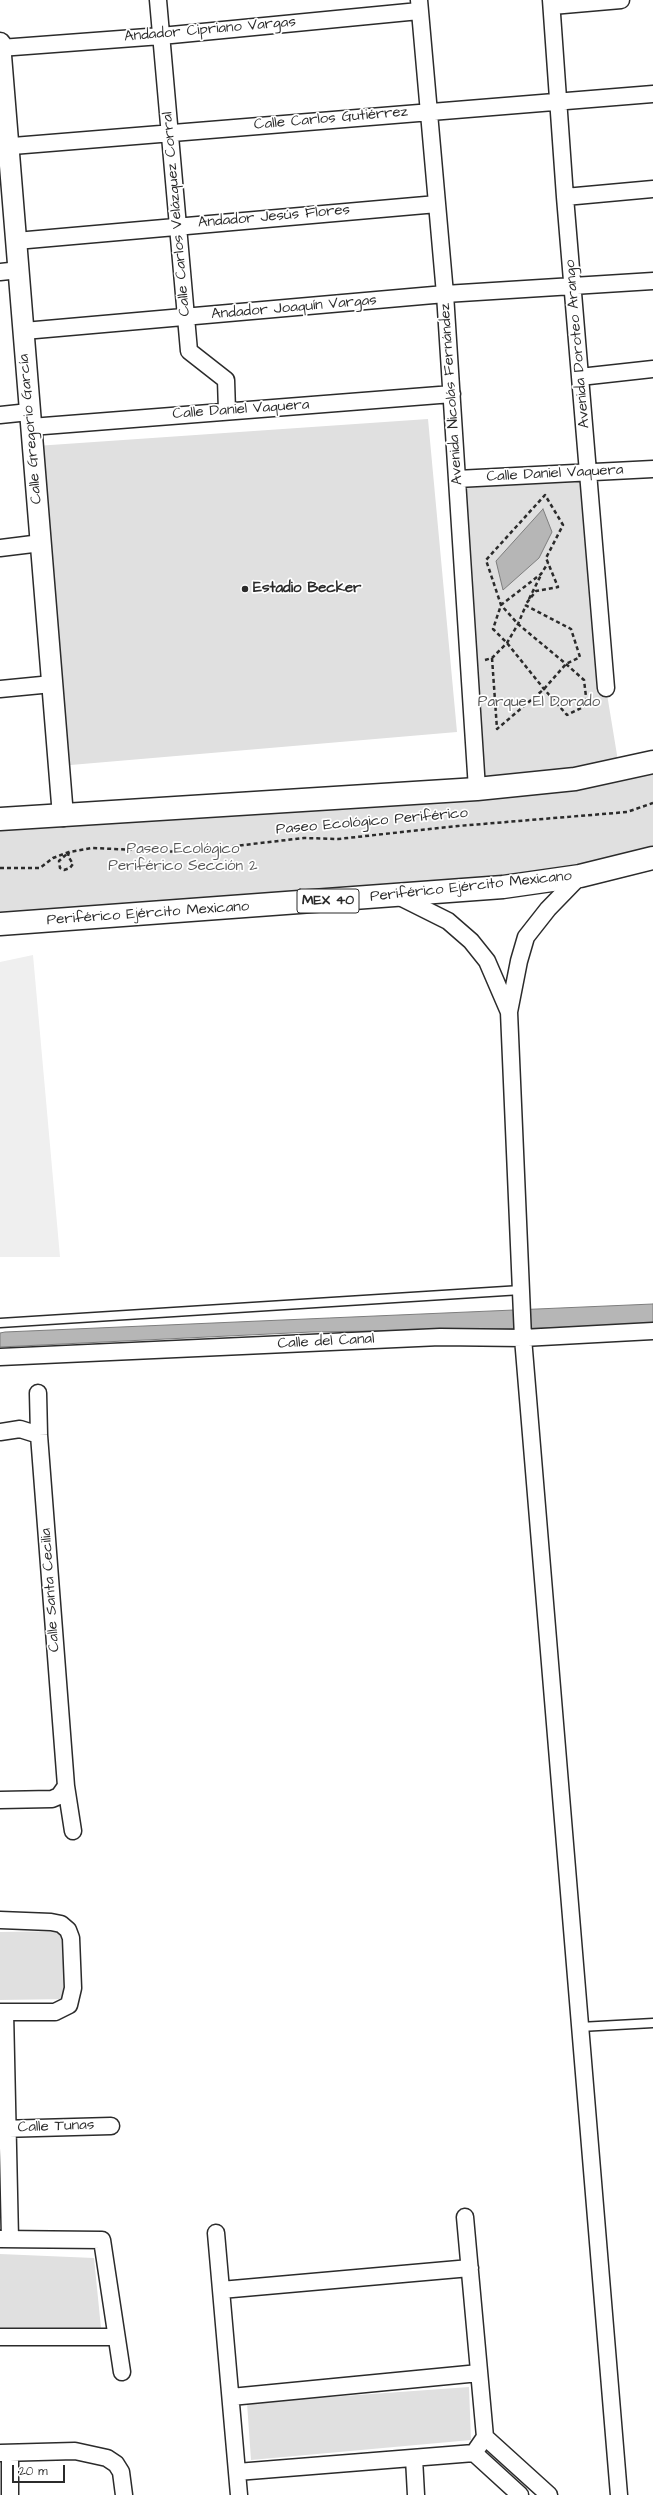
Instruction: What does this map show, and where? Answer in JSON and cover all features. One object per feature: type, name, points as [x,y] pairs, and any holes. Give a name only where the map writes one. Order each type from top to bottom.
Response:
[{"type":"highway","points":[[0,819],[477,790],[575,779],[653,762]]},
{"type":"highway","name":"Periférico Ejército Mexicano","points":[[0,924],[398,896],[503,887],[580,876],[653,858]]},
{"type":"street","name":"Calle Carlos Velázquez Corral","points":[[158,0],[171,132],[184,317],[189,351],[226,380],[227,411]]},
{"type":"street","points":[[552,3],[621,0]]},
{"type":"street","name":"Avenida Doroteo Arango","points":[[552,3],[565,196],[606,688]]},
{"type":"street","name":"Andador Cipriano Vargas","points":[[0,48],[161,36],[419,5]]},
{"type":"street","name":"Avenida Nicolás Fernández","points":[[419,5],[430,111],[445,294],[477,790]]},
{"type":"street","name":"Calle Gregorio García","points":[[0,42],[4,147],[16,241],[9,271],[24,331],[63,816]]},
{"type":"street","name":"Calle Carlos Gutiérrez","points":[[4,147],[171,132],[430,111],[558,103],[653,94]]},
{"type":"street","points":[[565,196],[653,189]]},
{"type":"street","name":"Andador Jesús Flores","points":[[16,241],[178,225],[437,204]]},
{"type":"street","name":"Andador Joaquín Vargas","points":[[24,331],[445,294],[653,281]]},
{"type":"street","points":[[580,377],[653,369]]},
{"type":"street","name":"Calle Daniel Vaquera","points":[[0,415],[30,419],[227,411],[452,394]]},
{"type":"street","name":"Calle Daniel Vaquera","points":[[457,479],[653,469]]},
{"type":"street","points":[[0,548],[41,543]]},
{"type":"street","points":[[0,689],[52,684]]},
{"type":"street","points":[[580,876],[548,909],[526,937],[519,961],[509,1012],[523,1338],[619,2495]]},
{"type":"street","points":[[398,896],[448,921],[471,941],[487,961],[509,1012]]},
{"type":"street","name":"Calle del Canal","points":[[0,1356],[440,1337],[523,1338],[653,1331]]},
{"type":"street","name":"Calle Santa Cecilia","points":[[38,1393],[39,1435],[66,1786],[73,1832]]},
{"type":"street","points":[[0,1432],[20,1429],[39,1435]]},
{"type":"street","points":[[0,1800],[52,1799],[60,1796],[66,1786]]},
{"type":"street","points":[[0,1920],[56,1923],[68,1930],[71,1938],[73,1988],[70,2005],[55,2012],[2,2012],[5,2239],[102,2240],[115,2337],[122,2372]]},
{"type":"street","name":"Calle Tunas","points":[[3,2129],[111,2126]]},
{"type":"street","points":[[465,2217],[485,2437],[474,2453]]},
{"type":"street","points":[[216,2233],[239,2495]]},
{"type":"street","points":[[221,2290],[470,2268]]},
{"type":"street","points":[[0,2337],[115,2337]]},
{"type":"street","points":[[231,2397],[479,2373]]},
{"type":"street","points":[[485,2437],[544,2493]]},
{"type":"street","points":[[10,2495],[5,2454],[74,2451],[108,2458],[116,2464],[121,2472],[124,2495]]},
{"type":"street","points":[[237,2472],[474,2453],[520,2495]]},
{"type":"street","points":[[414,2458],[416,2495]]},
{"type":"lane","points":[[0,1323],[520,1290]]},
{"type":"lane","points":[[580,2027],[653,2023]]},
{"type":"path","points":[[526,605],[536,591],[558,587],[546,558],[564,525],[545,495],[486,560],[501,604],[518,624],[584,680],[587,705],[567,715],[544,689],[507,642],[493,629],[501,604],[542,574]]},
{"type":"path","points":[[468,666],[492,658],[507,642],[518,624],[526,605],[548,563]]},
{"type":"path","points":[[492,658],[497,729],[544,689],[566,664],[580,657],[571,629],[526,605]]},
{"type":"path","name":"Paseo Ecológico Periférico","points":[[0,868],[40,868],[52,858],[69,852],[92,848],[183,852],[304,838],[338,839],[458,826],[627,812],[653,803]]},
{"type":"path","points":[[69,852],[68,856],[72,864],[70,868],[64,870],[60,868],[59,861],[69,852]]},
{"type":"shaded area","points":[[543,509],[552,532],[539,558],[503,590],[496,561]]},
{"type":"shaded area","points":[[33,955],[60,1257],[0,1257],[0,962]]},
{"type":"shaded area","points":[[653,1304],[653,1323],[549,1328],[311,1332],[0,1347],[0,1333],[5,1332]]},
{"type":"green space","name":"Estadio Becker","points":[[428,419],[457,732],[59,766],[36,446]]},
{"type":"green space","name":"Parque El Dorado","points":[[589,473],[606,688],[618,761],[478,781],[458,480]]},
{"type":"green space","name":"Paseo Ecológico Periférico Sección 2","points":[[653,763],[653,857],[579,875],[0,921],[0,822]]},
{"type":"green space","points":[[65,1931],[66,1999],[0,2000],[0,1932]]},
{"type":"green space","points":[[0,2254],[94,2258],[101,2328],[0,2328]]},
{"type":"green space","points":[[469,2387],[471,2440],[251,2460],[247,2403]]},
{"type":"place","name":"Estadio Becker","points":[[245,589]]}]
